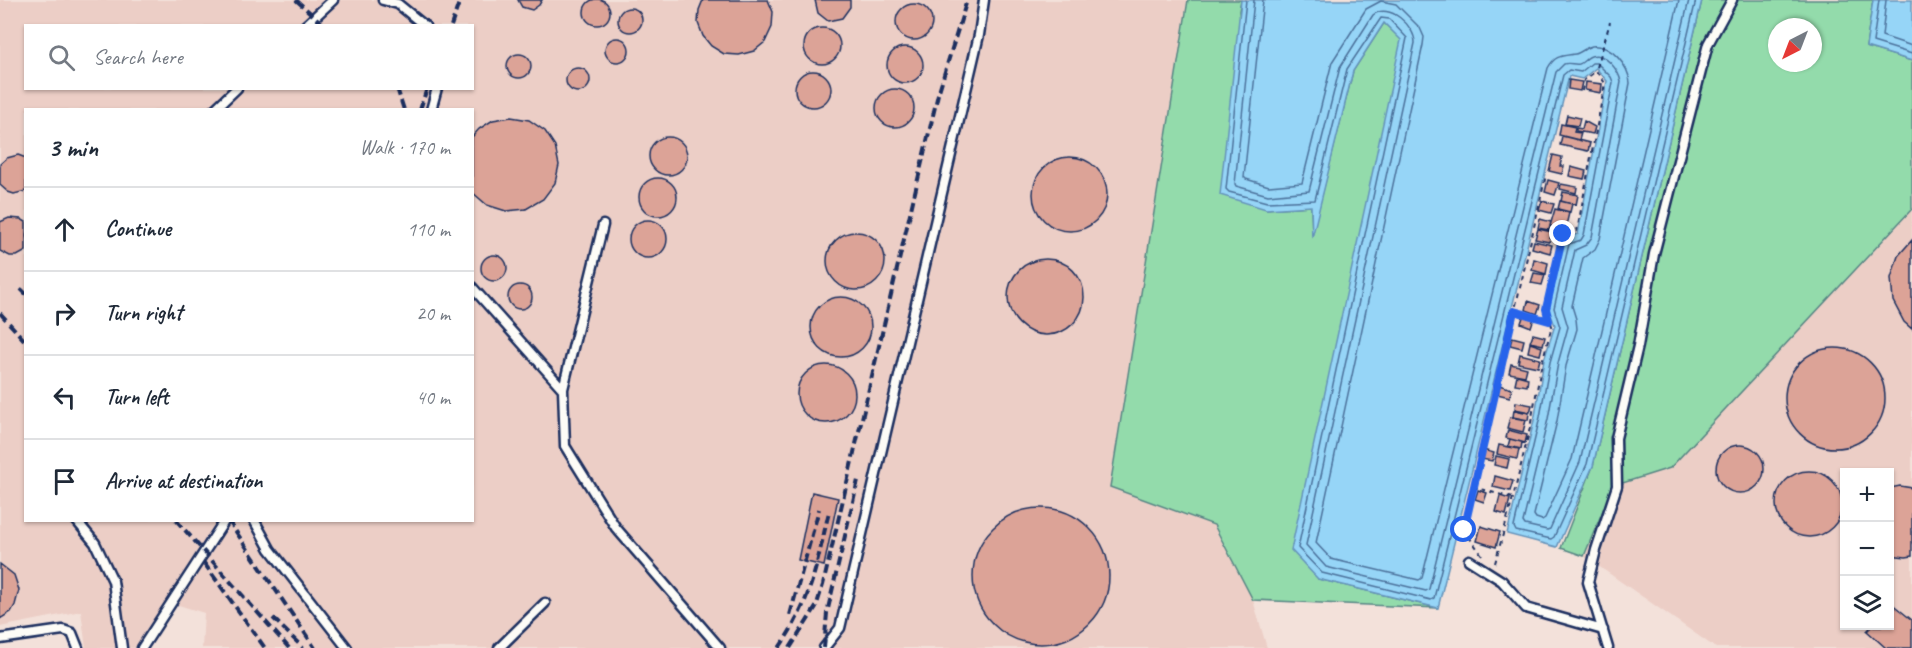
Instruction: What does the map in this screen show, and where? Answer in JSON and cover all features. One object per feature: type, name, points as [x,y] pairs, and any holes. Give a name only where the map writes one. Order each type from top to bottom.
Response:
[{"type":"lane","points":[[307,24],[333,0]]},
{"type":"lane","points":[[383,0],[398,4],[423,24]]},
{"type":"lane","points":[[824,648],[840,628],[979,35],[984,0]]},
{"type":"lane","points":[[1608,648],[1588,582],[1617,486],[1616,438],[1638,346],[1654,254],[1708,44],[1732,0]]},
{"type":"lane","points":[[216,108],[235,90]]},
{"type":"lane","points":[[432,108],[436,90]]},
{"type":"lane","points":[[603,225],[563,388],[565,446],[616,528],[720,648]]},
{"type":"lane","points":[[474,289],[563,388]]},
{"type":"lane","points":[[78,522],[95,543],[112,581],[122,648]]},
{"type":"lane","points":[[142,648],[224,522]]},
{"type":"lane","points":[[255,522],[270,549],[347,648]]},
{"type":"lane","points":[[1469,560],[1502,581],[1526,608],[1603,630]]},
{"type":"lane","points":[[499,648],[545,603]]},
{"type":"lane","points":[[0,639],[63,630],[72,633],[78,648]]},
{"type":"path","points":[[1582,91],[1584,80],[1596,70],[1610,22]]},
{"type":"path","points":[[1492,575],[1514,498],[1542,362],[1552,326],[1546,309],[1563,234],[1577,231],[1605,83],[1596,70]]},
{"type":"path","points":[[1478,566],[1482,553],[1464,530],[1546,175]]},
{"type":"path","points":[[1514,311],[1549,321]]},
{"type":"path","points":[[1473,487],[1514,498]]},
{"type":"shaded area","points":[[0,0],[1188,0],[1110,487],[1214,525],[1253,600],[1267,648],[202,648],[204,613],[169,602],[139,648],[86,648],[81,611],[0,627]]},
{"type":"shaded area","points":[[1912,209],[1912,648],[1716,648],[1584,556],[1613,485],[1670,468]]},
{"type":"green space","points":[[1188,0],[1241,0],[1239,11],[1266,209],[1311,206],[1312,235],[1353,71],[1384,23],[1402,40],[1318,579],[1438,608],[1253,600],[1214,525],[1110,487]]},
{"type":"green space","points":[[1702,0],[1873,0],[1866,47],[1912,61],[1912,209],[1670,468],[1613,486],[1584,556],[1561,548],[1593,466]]},
{"type":"water","points":[[1241,0],[1702,0],[1593,466],[1557,547],[1507,534],[1535,416],[1544,360],[1555,325],[1548,309],[1564,238],[1578,234],[1607,81],[1596,68],[1582,79],[1569,76],[1438,608],[1318,579],[1291,550],[1401,40],[1384,23],[1353,71],[1312,238],[1311,206],[1266,209],[1220,195]]},
{"type":"water","points":[[1873,0],[1912,0],[1912,61],[1866,47]]},
{"type":"building","points":[[597,-1],[606,3],[610,12],[606,21],[597,25],[588,21],[584,12],[588,3]]},
{"type":"building","points":[[518,0],[542,0],[532,10],[522,7]]},
{"type":"building","points":[[703,0],[768,0],[773,12],[772,27],[765,42],[754,51],[739,55],[724,54],[711,46],[703,36],[698,23]]},
{"type":"building","points":[[815,0],[850,0],[850,7],[842,18],[828,21],[818,13]]},
{"type":"building","points":[[914,4],[927,9],[932,22],[927,35],[914,40],[901,35],[896,22],[901,9]]},
{"type":"building","points":[[630,8],[639,11],[642,20],[639,29],[630,32],[621,29],[618,20],[621,11]]},
{"type":"building","points":[[822,28],[835,33],[840,46],[835,59],[822,64],[809,59],[804,46],[809,33]]},
{"type":"building","points":[[617,38],[626,41],[629,50],[626,59],[617,62],[608,59],[605,50],[608,41]]},
{"type":"building","points":[[905,47],[918,52],[923,65],[918,78],[905,83],[892,78],[887,65],[892,52]]},
{"type":"building","points":[[519,54],[528,57],[531,66],[528,75],[519,78],[510,75],[507,66],[510,57]]},
{"type":"building","points":[[578,68],[587,71],[590,80],[587,89],[578,92],[569,89],[566,80],[569,71]]},
{"type":"building","points":[[813,71],[826,76],[831,89],[826,102],[813,107],[800,102],[795,89],[800,76]]},
{"type":"building","points":[[1569,80],[1582,82],[1580,91],[1568,89]]},
{"type":"building","points":[[1586,82],[1602,84],[1601,93],[1585,90]]},
{"type":"building","points":[[895,89],[908,95],[914,108],[908,121],[895,127],[882,121],[876,108],[882,95]]},
{"type":"building","points":[[1567,115],[1580,118],[1578,126],[1565,124]]},
{"type":"building","points":[[511,117],[529,120],[545,131],[555,146],[559,165],[555,183],[543,199],[526,209],[506,211],[487,205],[474,194],[474,135],[493,120]]},
{"type":"building","points":[[1584,121],[1595,127],[1593,134],[1576,131],[1576,128],[1582,129]]},
{"type":"building","points":[[1561,124],[1575,127],[1574,132],[1581,133],[1579,140],[1559,135]]},
{"type":"building","points":[[1562,136],[1590,143],[1588,151],[1560,145]]},
{"type":"building","points":[[668,137],[681,143],[687,156],[681,169],[668,175],[655,169],[649,156],[655,143]]},
{"type":"building","points":[[18,155],[24,157],[24,192],[14,194],[0,185],[0,164],[7,158]]},
{"type":"building","points":[[1553,155],[1562,157],[1560,166],[1564,166],[1562,174],[1549,171]]},
{"type":"building","points":[[1070,157],[1084,160],[1096,168],[1104,180],[1107,194],[1104,208],[1096,220],[1084,228],[1070,231],[1056,228],[1044,220],[1036,208],[1033,194],[1036,180],[1044,168],[1056,160]]},
{"type":"building","points":[[1571,167],[1586,171],[1584,179],[1569,176]]},
{"type":"building","points":[[658,178],[671,184],[677,197],[671,210],[658,216],[645,210],[639,197],[645,184]]},
{"type":"building","points":[[1548,180],[1559,183],[1555,195],[1545,192]]},
{"type":"building","points":[[1561,184],[1577,187],[1576,193],[1560,189]]},
{"type":"building","points":[[1563,192],[1578,195],[1576,205],[1561,201]]},
{"type":"building","points":[[1542,201],[1554,204],[1551,213],[1539,210]]},
{"type":"building","points":[[1560,201],[1572,204],[1570,212],[1558,209]]},
{"type":"building","points":[[1555,209],[1569,213],[1565,230],[1550,226]]},
{"type":"building","points":[[9,218],[24,221],[24,252],[17,256],[10,256],[0,251],[0,222]]},
{"type":"building","points":[[1540,219],[1551,222],[1549,230],[1538,228]]},
{"type":"building","points":[[648,220],[661,226],[667,239],[661,252],[648,258],[635,252],[629,239],[635,226]]},
{"type":"building","points":[[1538,229],[1552,232],[1549,242],[1535,239]]},
{"type":"building","points":[[850,232],[862,232],[877,240],[885,255],[885,267],[877,282],[862,290],[850,290],[835,282],[827,267],[827,255],[835,240]]},
{"type":"building","points":[[1912,240],[1912,329],[1904,322],[1893,301],[1891,278],[1898,256]]},
{"type":"building","points":[[1534,241],[1552,245],[1550,253],[1532,248]]},
{"type":"building","points":[[494,255],[503,259],[507,268],[503,277],[494,281],[485,277],[481,268],[485,259]]},
{"type":"building","points":[[1039,259],[1053,259],[1067,265],[1078,276],[1084,290],[1081,312],[1073,324],[1053,335],[1039,335],[1025,329],[1014,318],[1008,304],[1008,290],[1014,276],[1025,265]]},
{"type":"building","points":[[1534,259],[1548,263],[1546,274],[1532,270]]},
{"type":"building","points":[[1534,273],[1545,275],[1542,285],[1531,283]]},
{"type":"building","points":[[520,285],[529,288],[532,297],[529,306],[520,309],[511,306],[508,297],[511,288]]},
{"type":"building","points":[[841,297],[862,306],[871,327],[862,348],[841,357],[820,348],[811,327],[820,306]]},
{"type":"building","points":[[1528,301],[1540,305],[1537,314],[1526,310]]},
{"type":"building","points":[[1524,314],[1534,318],[1531,327],[1521,323]]},
{"type":"building","points":[[1533,334],[1545,337],[1543,345],[1530,342]]},
{"type":"building","points":[[1512,337],[1524,340],[1522,348],[1510,345]]},
{"type":"building","points":[[1530,343],[1542,347],[1540,355],[1528,352]]},
{"type":"building","points":[[1835,348],[1854,352],[1871,362],[1881,379],[1885,398],[1881,417],[1871,434],[1854,444],[1835,448],[1816,444],[1799,434],[1789,417],[1785,398],[1789,379],[1799,362],[1816,352]]},
{"type":"building","points":[[1520,354],[1540,359],[1538,367],[1518,363]]},
{"type":"building","points":[[1511,364],[1527,368],[1525,376],[1509,373]]},
{"type":"building","points":[[820,365],[832,365],[847,373],[855,388],[855,400],[847,415],[832,423],[820,423],[805,415],[797,400],[797,388],[805,373]]},
{"type":"building","points":[[1517,375],[1528,378],[1527,386],[1515,384]]},
{"type":"building","points":[[1499,385],[1512,389],[1510,397],[1497,394]]},
{"type":"building","points":[[1516,402],[1532,405],[1530,412],[1515,409]]},
{"type":"building","points":[[1514,410],[1529,413],[1528,420],[1513,417]]},
{"type":"building","points":[[1510,417],[1526,420],[1523,432],[1507,428]]},
{"type":"building","points":[[1508,430],[1527,435],[1525,443],[1506,438]]},
{"type":"building","points":[[1510,439],[1522,442],[1521,449],[1508,446]]},
{"type":"building","points":[[1499,445],[1519,449],[1517,459],[1497,454]]},
{"type":"building","points":[[1735,445],[1745,445],[1760,455],[1764,469],[1763,478],[1754,489],[1745,493],[1735,493],[1720,483],[1716,474],[1716,464],[1726,449]]},
{"type":"building","points":[[1483,450],[1494,453],[1492,461],[1481,459]]},
{"type":"building","points":[[1496,456],[1509,459],[1507,468],[1494,465]]},
{"type":"building","points":[[1815,471],[1833,480],[1840,491],[1840,517],[1833,528],[1822,535],[1803,537],[1785,528],[1778,517],[1776,498],[1785,480],[1796,473]]},
{"type":"building","points":[[1495,476],[1513,481],[1510,491],[1493,487]]},
{"type":"building","points":[[1894,487],[1912,488],[1912,556],[1894,556]]},
{"type":"building","points":[[1478,490],[1487,493],[1484,502],[1475,499]]},
{"type":"building","points":[[812,492],[838,498],[824,566],[798,560]]},
{"type":"building","points":[[1500,496],[1510,499],[1506,515],[1496,512]]},
{"type":"building","points":[[1041,508],[1067,513],[1079,519],[1089,528],[1098,538],[1104,550],[1109,576],[1104,602],[1098,614],[1089,624],[1079,633],[1067,639],[1041,644],[1015,639],[1003,633],[993,624],[984,614],[978,602],[973,576],[978,550],[984,538],[993,528],[1003,519],[1015,513]]},
{"type":"building","points":[[1481,526],[1500,532],[1496,547],[1477,541]]},
{"type":"building","points":[[0,564],[14,575],[19,590],[11,612],[0,619]]},
{"type":"building","points":[[1894,605],[1912,620],[1912,648],[1886,648],[1867,631],[1894,630]]},
{"type":"railway","points":[[296,0],[323,24]]},
{"type":"railway","points":[[452,24],[460,0]]},
{"type":"railway","points":[[790,648],[816,607],[823,585],[938,94],[967,0]]},
{"type":"railway","points":[[398,90],[403,108]]},
{"type":"railway","points":[[421,108],[426,90]]},
{"type":"railway","points":[[21,289],[24,292]]},
{"type":"railway","points":[[0,313],[24,340]]},
{"type":"railway","points":[[824,648],[827,613],[858,480]]},
{"type":"railway","points":[[790,615],[819,509]]},
{"type":"railway","points":[[779,648],[794,624],[807,594],[829,512]]},
{"type":"railway","points":[[178,522],[289,648]]},
{"type":"railway","points":[[229,522],[315,648]]},
{"type":"railway","points":[[204,563],[265,648]]},
{"type":"railway","points":[[273,618],[303,648]]},
{"type":"route","points":[[1464,530],[1514,311],[1549,321],[1546,309],[1563,234]]}]
